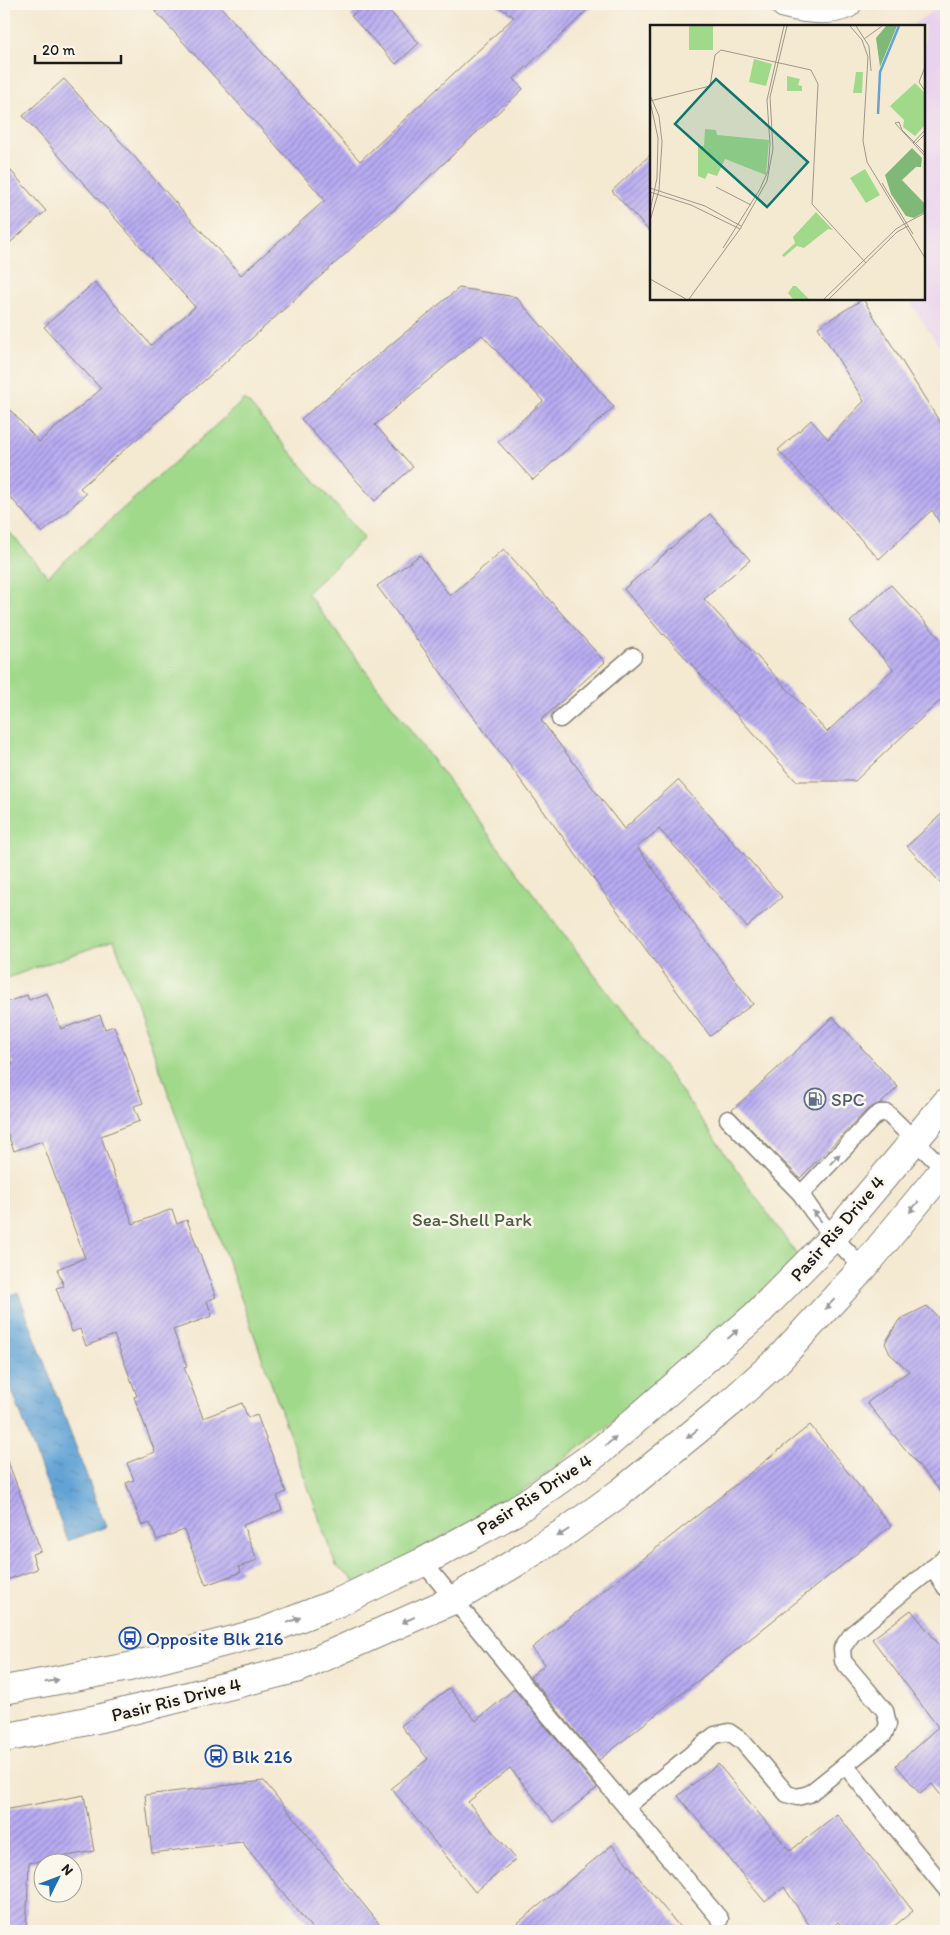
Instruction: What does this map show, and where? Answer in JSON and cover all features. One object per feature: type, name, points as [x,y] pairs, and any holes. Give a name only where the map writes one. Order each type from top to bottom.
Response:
[{"type":"street","points":[[785,4],[802,8],[837,8],[847,4]]},
{"type":"street","name":"Pasir Ris Drive 4","points":[[4,1690],[129,1667],[262,1632],[337,1603],[423,1562],[514,1512],[601,1450],[755,1316],[834,1236],[946,1103]]},
{"type":"street","name":"Pasir Ris Drive 4","points":[[4,1738],[97,1719],[299,1668],[453,1600],[568,1530],[621,1492],[729,1404],[778,1360],[863,1268],[945,1168]]},
{"type":"lane","points":[[560,719],[633,656]]},
{"type":"lane","points":[[801,1194],[880,1113],[887,1113],[913,1140],[945,1168]]},
{"type":"lane","points":[[728,1119],[801,1194],[807,1204],[863,1268]]},
{"type":"lane","points":[[626,1807],[715,1735],[729,1732],[742,1741],[787,1794],[797,1797],[808,1794],[884,1734],[888,1724],[885,1712],[843,1661],[842,1648],[852,1634],[946,1557]]},
{"type":"lane","points":[[423,1562],[720,1919]]},
{"type":"lane","points":[[932,1568],[946,1588]]},
{"type":"lane","points":[[845,1765],[946,1889]]},
{"type":"shaded area","points":[[943,4],[946,4],[946,357],[909,300],[925,300],[925,25],[912,25]]},
{"type":"green space","name":"Sea-Shell Park","points":[[245,399],[364,538],[307,593],[672,1078],[799,1258],[636,1405],[533,1483],[500,1505],[358,1583],[336,1566],[114,940],[4,979],[4,526],[48,576]]},
{"type":"water","points":[[18,1292],[106,1527],[68,1541],[4,1369],[4,1298]]},
{"type":"building","points":[[149,4],[218,4],[360,161],[514,17],[495,4],[594,4],[514,79],[523,89],[395,209],[220,367],[80,488],[86,494],[42,533],[4,490],[4,403],[39,442],[101,389],[44,327],[95,282],[151,345],[195,307],[23,116],[64,79],[241,275],[325,200]]},
{"type":"building","points":[[364,4],[383,4],[419,43],[396,64],[351,16]]},
{"type":"building","points":[[650,155],[650,232],[612,191]]},
{"type":"building","points":[[4,163],[46,211],[4,248]]},
{"type":"building","points":[[459,288],[516,297],[614,407],[533,480],[498,442],[543,401],[482,335],[375,425],[413,467],[375,501],[301,419]]},
{"type":"building","points":[[864,300],[946,432],[946,533],[932,510],[879,559],[778,450],[811,420],[828,439],[864,401],[818,327]]},
{"type":"building","points":[[710,514],[750,560],[704,599],[827,732],[893,669],[850,622],[891,585],[946,645],[946,695],[855,781],[796,781],[663,635],[624,589]]},
{"type":"building","points":[[504,549],[605,662],[541,720],[624,829],[678,780],[782,897],[747,927],[659,829],[637,847],[753,1004],[710,1036],[377,586],[420,555],[450,596]]},
{"type":"building","points":[[946,810],[946,889],[907,846]]},
{"type":"building","points":[[47,993],[61,1029],[100,1015],[105,1029],[114,1026],[143,1103],[134,1106],[140,1121],[101,1136],[113,1172],[133,1224],[172,1209],[177,1224],[187,1220],[216,1297],[207,1301],[212,1316],[173,1330],[187,1366],[184,1367],[203,1418],[242,1403],[248,1418],[257,1415],[286,1492],[277,1496],[282,1510],[243,1525],[257,1560],[239,1567],[241,1572],[206,1585],[184,1530],[157,1540],[150,1523],[142,1526],[126,1483],[134,1480],[127,1463],[155,1452],[134,1397],[137,1396],[114,1335],[86,1346],[80,1329],[72,1332],[56,1288],[64,1286],[57,1269],[85,1258],[42,1141],[14,1151],[4,1124],[4,1067],[13,1064],[4,1040],[4,1003],[27,995],[29,1000]]},
{"type":"building","name":"SPC","points":[[833,1017],[898,1087],[881,1103],[868,1109],[800,1178],[732,1110]]},
{"type":"building","points":[[927,1306],[937,1316],[946,1334],[946,1498],[867,1403],[909,1371],[890,1354],[885,1343],[899,1320]]},
{"type":"building","points":[[810,1425],[891,1526],[599,1760],[530,1677],[545,1664],[532,1648]]},
{"type":"building","points":[[4,1456],[6,1456],[41,1551],[32,1554],[37,1569],[4,1581]]},
{"type":"building","points":[[911,1610],[946,1653],[946,1802],[932,1784],[920,1794],[896,1765],[938,1727],[872,1639]]},
{"type":"building","points":[[449,1688],[476,1721],[514,1689],[597,1788],[554,1822],[510,1768],[468,1802],[516,1859],[475,1892],[391,1788],[428,1759],[401,1726]]},
{"type":"building","points":[[718,1764],[790,1851],[837,1814],[913,1911],[888,1931],[846,1931],[838,1922],[826,1931],[813,1931],[784,1887],[765,1902],[678,1796]]},
{"type":"building","points":[[264,1781],[385,1931],[314,1931],[242,1842],[152,1853],[145,1795]]},
{"type":"building","points":[[84,1795],[94,1851],[82,1853],[32,1852],[32,1862],[29,1863],[26,1931],[4,1931],[4,1810]]},
{"type":"building","points":[[612,1845],[683,1931],[508,1931]]},
{"type":"place","name":"SPC","points":[[815,1099]]},
{"type":"place","name":"Opposite Blk 216","points":[[130,1638]]},
{"type":"place","name":"Blk 216","points":[[216,1756]]}]
